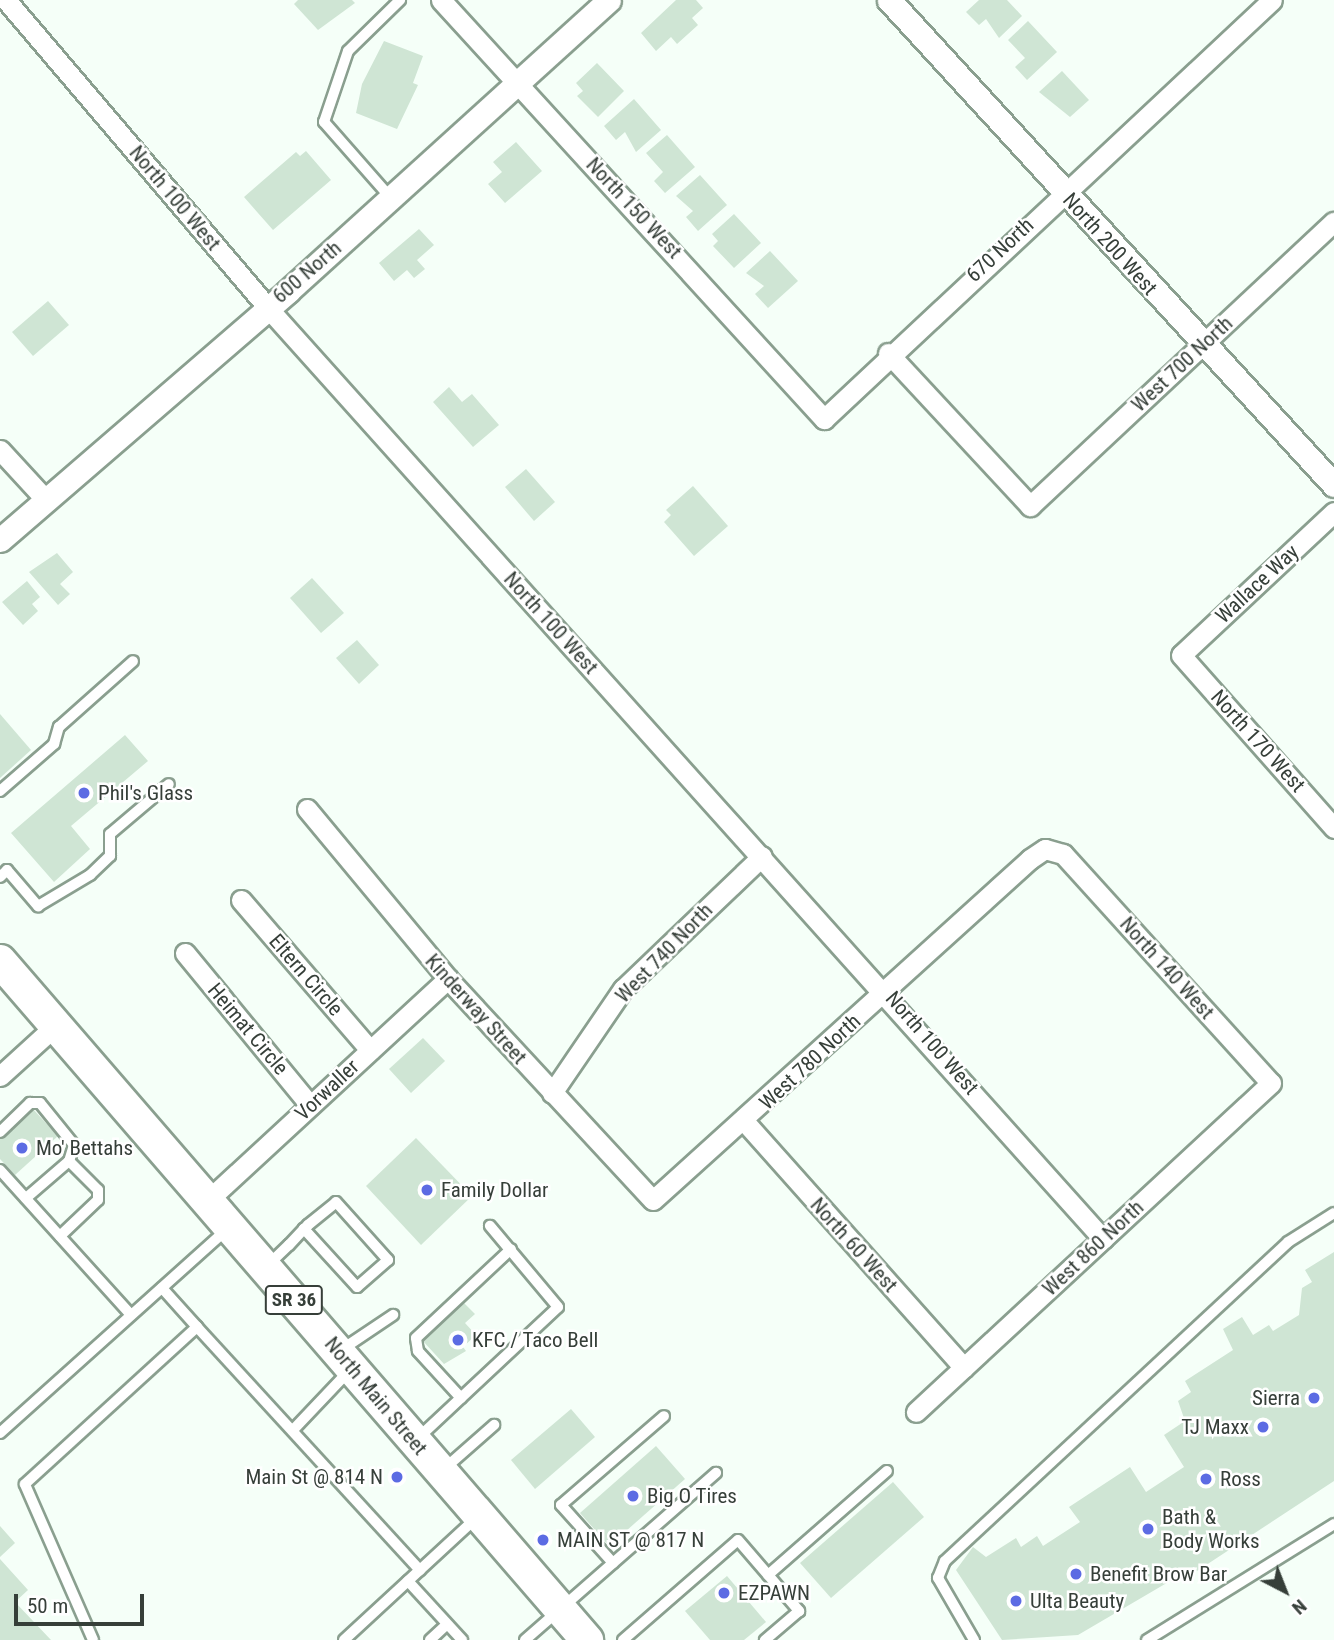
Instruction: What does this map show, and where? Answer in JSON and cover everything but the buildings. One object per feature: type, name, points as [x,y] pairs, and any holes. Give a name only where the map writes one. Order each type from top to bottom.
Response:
[{"type":"highway","name":"North Main Street","points":[[0,961],[587,1640]]},
{"type":"street","name":"North 100 West","points":[[6,0],[267,307],[886,991],[1103,1239]]},
{"type":"street","name":"North 150 West","points":[[441,0],[824,419]]},
{"type":"street","name":"600 North","points":[[0,540],[391,198],[609,0]]},
{"type":"street","name":"North 200 West","points":[[889,0],[1202,344],[1286,427],[1334,485]]},
{"type":"street","name":"670 North","points":[[824,419],[888,353],[1272,0]]},
{"type":"street","name":"West 700 North","points":[[888,353],[1030,506],[1334,222]]},
{"type":"street","points":[[0,450],[46,500]]},
{"type":"street","name":"Wallace Way","points":[[1181,655],[1334,512]]},
{"type":"street","name":"North 170 West","points":[[1181,655],[1327,805],[1334,828]]},
{"type":"street","name":"Kinderway Street","points":[[307,809],[448,979],[653,1200]]},
{"type":"street","name":"West 780 North","points":[[653,1200],[745,1122],[1030,859],[1045,849],[1063,854]]},
{"type":"street","name":"North 140 West","points":[[1063,854],[1271,1083]]},
{"type":"street","name":"West 740 North","points":[[552,1093],[624,989],[762,856]]},
{"type":"street","name":"Eltern Circle","points":[[241,900],[370,1050]]},
{"type":"street","name":"Heimat Circle","points":[[185,954],[310,1105]]},
{"type":"street","name":"Vorwaller","points":[[207,1201],[448,979]]},
{"type":"street","points":[[0,1076],[56,1025]]},
{"type":"street","name":"West 860 North","points":[[916,1412],[1271,1083]]},
{"type":"street","name":"North 60 West","points":[[745,1122],[964,1368]]},
{"type":"lane","points":[[391,198],[324,122],[348,51],[400,0]]},
{"type":"lane","points":[[0,791],[133,661]]},
{"type":"lane","points":[[0,877],[7,870],[38,906],[110,856],[110,835],[169,785]]},
{"type":"lane","points":[[0,1132],[30,1103],[40,1103],[74,1145],[69,1161],[26,1198]]},
{"type":"lane","points":[[60,1236],[98,1200],[98,1190],[69,1161]]},
{"type":"lane","points":[[0,1170],[131,1315]]},
{"type":"lane","points":[[266,1268],[304,1229],[336,1202],[388,1259],[357,1287],[304,1229]]},
{"type":"lane","points":[[974,1640],[938,1578],[945,1561],[1288,1242],[1334,1213]]},
{"type":"lane","points":[[414,1442],[558,1307],[490,1226]]},
{"type":"lane","points":[[0,1433],[230,1227]]},
{"type":"lane","points":[[461,1398],[418,1352],[416,1338],[511,1249]]},
{"type":"lane","points":[[162,1288],[421,1570]]},
{"type":"lane","points":[[293,1430],[345,1360],[393,1315]]},
{"type":"lane","points":[[93,1640],[24,1484],[197,1327]]},
{"type":"lane","points":[[613,1563],[561,1505],[664,1416]]},
{"type":"lane","points":[[441,1472],[494,1425]]},
{"type":"lane","points":[[768,1574],[887,1471]]},
{"type":"lane","points":[[525,1640],[716,1473]]},
{"type":"lane","points":[[344,1640],[479,1516]]},
{"type":"lane","points":[[1147,1640],[1334,1524]]},
{"type":"lane","points":[[622,1640],[738,1540],[799,1611],[765,1640]]},
{"type":"lane","points":[[408,1581],[462,1640]]},
{"type":"lane","points":[[430,1640],[447,1624]]},
{"type":"place","name":"Phil's Glass","points":[[84,793]]},
{"type":"place","name":"Mo' Bettahs","points":[[22,1148]]},
{"type":"place","name":"Family Dollar","points":[[427,1190]]},
{"type":"place","name":"KFC / Taco Bell","points":[[458,1340]]},
{"type":"place","name":"Sierra","points":[[1314,1398]]},
{"type":"place","name":"TJ Maxx","points":[[1263,1427]]},
{"type":"place","name":"Main St @ 814 N","points":[[397,1477]]},
{"type":"place","name":"Ross","points":[[1206,1479]]},
{"type":"place","name":"Big O Tires","points":[[633,1496]]},
{"type":"place","name":"Bath & Body Works","points":[[1148,1529]]},
{"type":"place","name":"MAIN ST @ 817 N","points":[[543,1540]]},
{"type":"place","name":"Benefit Brow Bar","points":[[1076,1574]]},
{"type":"place","name":"EZPAWN","points":[[724,1593]]},
{"type":"place","name":"Ulta Beauty","points":[[1016,1601]]}]
